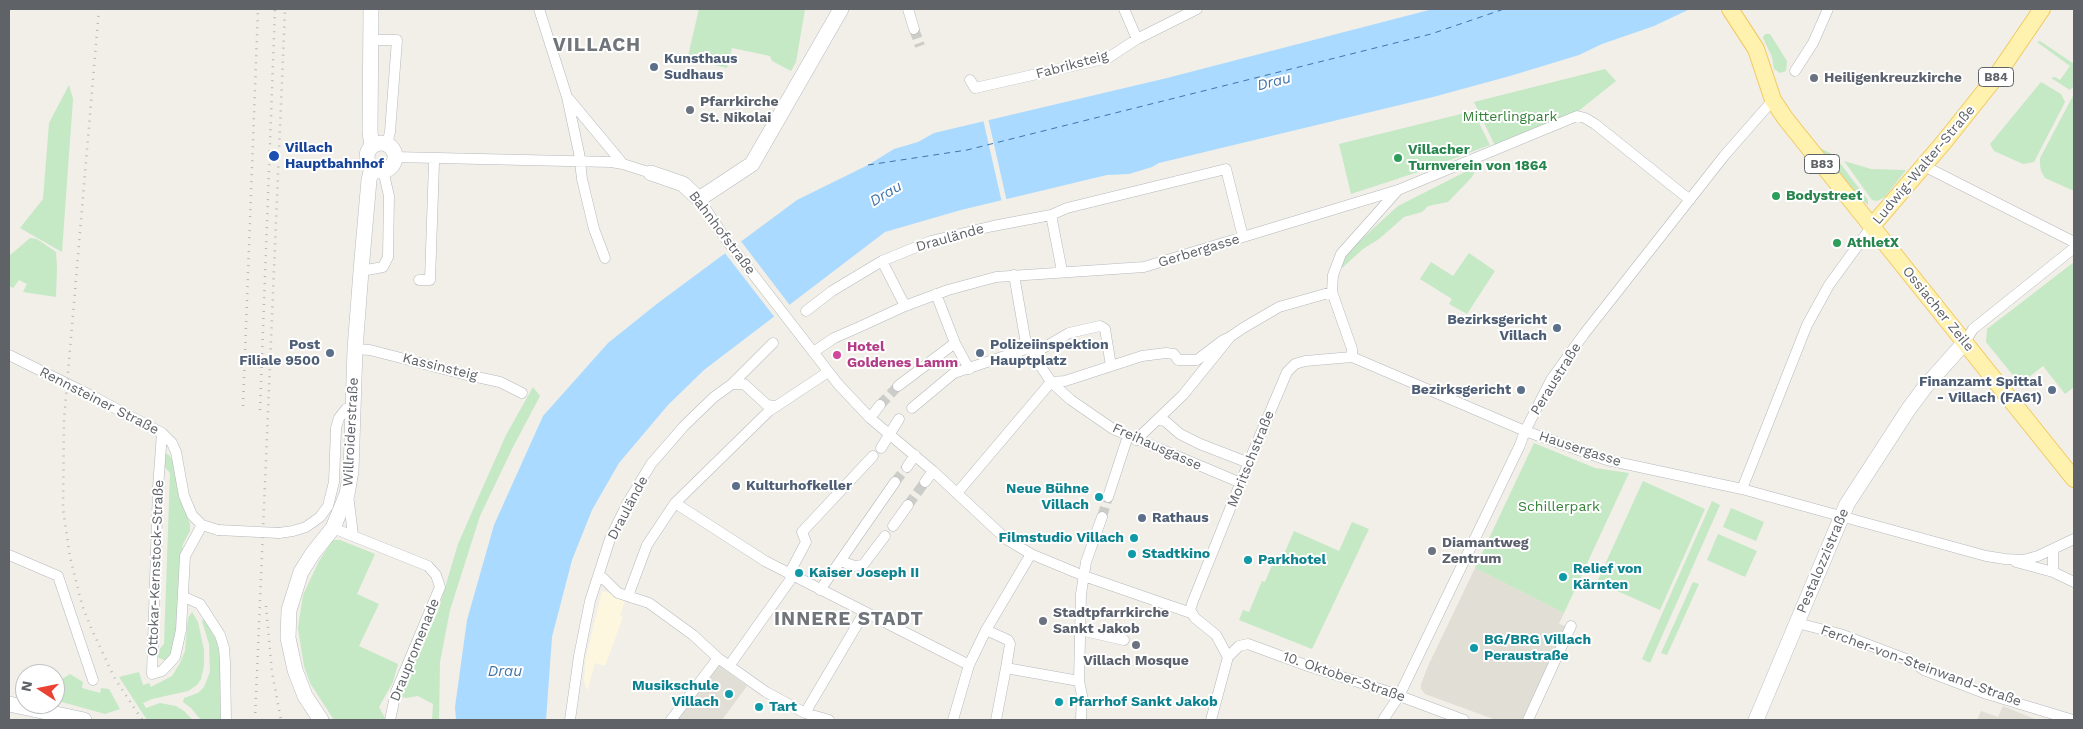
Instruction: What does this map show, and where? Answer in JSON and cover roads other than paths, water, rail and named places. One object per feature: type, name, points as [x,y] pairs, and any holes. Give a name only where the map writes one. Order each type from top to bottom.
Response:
[{"type":"main road","name":"Ludwig-Walter-Straße","points":[[1872,226],[1924,166],[1995,78],[2042,9]]},
{"type":"main road","name":"Ossiacher Zeile","points":[[1733,14],[1756,49],[1773,100],[1785,118],[2074,479]]},
{"type":"street","points":[[361,271],[383,267],[388,257],[389,196],[378,169],[393,163],[370,132],[371,9]]},
{"type":"street","points":[[538,9],[567,97],[594,229],[605,258]]},
{"type":"street","points":[[699,199],[752,164],[756,159],[841,9]]},
{"type":"street","points":[[908,9],[914,29]]},
{"type":"street","points":[[1124,9],[1137,39]]},
{"type":"street","name":"Fabriksteig","points":[[970,80],[975,88],[1108,58],[1137,39],[1197,9]]},
{"type":"street","points":[[1795,71],[1813,43],[1828,9]]},
{"type":"street","points":[[370,40],[398,40],[390,132],[384,149]]},
{"type":"street","points":[[567,97],[623,164]]},
{"type":"street","name":"Peraustraße","points":[[1383,720],[1399,696],[1551,380],[1584,334],[1724,156],[1773,100]]},
{"type":"street","name":"Gerbergasse","points":[[815,351],[834,338],[936,294],[996,276],[1144,267],[1398,190],[1577,116],[1595,124],[1690,200]]},
{"type":"street","name":"Bahnhofstraße","points":[[384,149],[623,164],[683,184],[699,199],[725,238],[815,351],[828,368],[828,372],[870,418],[933,471],[1006,539],[1031,554],[1084,576]]},
{"type":"street","name":"Willroiderstraße","points":[[321,720],[305,696],[295,670],[288,638],[289,610],[301,572],[333,528],[347,494],[351,471],[356,348],[369,180],[378,169],[367,159],[367,154],[384,149]]},
{"type":"street","points":[[419,280],[430,280],[434,163]]},
{"type":"street","points":[[1924,166],[2074,242]]},
{"type":"street","name":"Draulände","points":[[806,311],[832,291],[882,262],[931,241],[993,226],[1052,215],[1067,208],[1226,169],[1243,237]]},
{"type":"street","points":[[1352,357],[1352,349],[1332,292],[1333,275],[1341,254],[1398,190]]},
{"type":"street","points":[[1052,215],[1062,271]]},
{"type":"street","name":"Ludwig-Walter-Straße","points":[[1742,489],[1807,325],[1829,285],[1872,226]]},
{"type":"street","points":[[1965,342],[1973,329],[2074,248]]},
{"type":"street","points":[[882,262],[905,306]]},
{"type":"street","points":[[419,266],[431,267]]},
{"type":"street","name":"Freihausgasse","points":[[1014,275],[1025,338],[1051,382],[1071,400],[1131,441],[1241,483]]},
{"type":"street","points":[[957,494],[1051,382],[1065,381],[1142,356],[1166,353],[1174,354],[1178,360],[1197,360],[1222,341],[1279,307],[1332,292]]},
{"type":"street","points":[[936,294],[955,342],[969,369]]},
{"type":"street","points":[[912,408],[954,373],[1031,351],[1069,333],[1100,326],[1105,329],[1111,366]]},
{"type":"street","points":[[1108,497],[1131,441],[1158,420],[1183,395],[1230,337]]},
{"type":"street","points":[[898,386],[955,342]]},
{"type":"street","name":"Pestalozzistraße","points":[[1756,720],[1841,515],[1908,410],[1931,380],[1965,342]]},
{"type":"street","name":"Draulände","points":[[570,720],[578,656],[594,586],[618,523],[651,464],[701,409],[732,384],[773,343]]},
{"type":"street","name":"Kassinsteig","points":[[356,348],[500,382],[522,393]]},
{"type":"street","name":"Rennsteiner Straße","points":[[9,356],[94,397],[162,433],[172,443],[176,452],[188,508],[202,526]]},
{"type":"street","name":"Hausergasse","points":[[1352,357],[1525,431],[1607,460],[1742,489],[1986,556],[2023,560],[2054,550],[2074,539]]},
{"type":"street","name":"Moritschstraße","points":[[1191,612],[1193,601],[1287,372],[1295,364],[1305,361],[1352,357]]},
{"type":"street","points":[[628,596],[647,545],[676,503],[775,406],[828,372]]},
{"type":"street","points":[[732,384],[744,384],[766,405],[775,406]]},
{"type":"street","points":[[870,418],[880,405]]},
{"type":"street","points":[[226,720],[224,648],[220,635],[200,604],[184,597],[185,556],[202,526],[218,530],[279,533],[306,527],[320,517],[328,506],[334,482],[336,428],[339,418],[346,409],[354,408]]},
{"type":"street","points":[[729,666],[791,575],[806,542],[802,532],[877,452],[890,436],[899,420]]},
{"type":"street","name":"Freihausgasse","points":[[1158,420],[1166,422],[1180,434],[1200,444],[1249,463]]},
{"type":"street","name":"Ottokar-Kernstock-Straße","points":[[162,433],[158,488],[152,674],[162,670],[175,657],[182,630],[184,597]]},
{"type":"street","points":[[907,467],[915,456]]},
{"type":"street","points":[[925,482],[933,471]]},
{"type":"street","points":[[820,590],[895,482]]},
{"type":"street","points":[[347,494],[351,508],[353,535]]},
{"type":"street","points":[[676,503],[756,556],[969,666]]},
{"type":"street","points":[[893,526],[908,505]]},
{"type":"street","points":[[1081,720],[1082,694],[1079,681],[1080,605],[1086,562],[1102,517]]},
{"type":"street","name":"Draupromenade","points":[[333,528],[428,566],[436,575],[440,587],[396,692],[390,720]]},
{"type":"street","points":[[841,561],[854,566],[864,565],[885,536]]},
{"type":"street","points":[[2053,572],[2054,550]]},
{"type":"street","points":[[952,720],[969,666],[986,630],[1031,554]]},
{"type":"street","points":[[9,555],[58,576],[93,680]]},
{"type":"street","name":"Hausergasse","points":[[2006,559],[2053,572],[2074,582]]},
{"type":"street","points":[[1084,576],[1191,612],[1216,634],[1228,657],[1211,720]]},
{"type":"street","points":[[604,578],[618,593],[649,603],[693,635],[718,658],[766,692],[805,713],[829,720]]},
{"type":"street","points":[[805,713],[864,612]]},
{"type":"street","name":"Fercher-von-Steinwand-Straße","points":[[1797,623],[1840,634],[1911,661],[1924,670],[1987,694],[2073,720]]},
{"type":"street","points":[[1528,720],[1572,626]]},
{"type":"street","points":[[986,630],[1008,640],[1010,644],[996,720]]},
{"type":"street","points":[[1080,630],[1124,640]]},
{"type":"street","name":"10. Oktober-Straße","points":[[1228,657],[1239,646],[1252,644],[1308,666],[1464,720]]},
{"type":"street","points":[[671,720],[718,658]]},
{"type":"street","points":[[1006,668],[1079,681]]},
{"type":"street","points":[[9,704],[84,720]]},
{"type":"water","name":"Drau","points":[[1433,9],[1690,9],[1654,26],[1602,44],[1579,55],[1510,76],[1433,97],[1159,163],[1129,174],[1107,175],[961,210],[885,232],[704,370],[668,405],[619,463],[592,510],[572,560],[552,637],[546,720],[456,720],[455,707],[467,620],[494,525],[543,416],[608,343],[658,303],[797,200],[868,165],[894,149],[918,142],[934,133],[1167,78]]},
{"type":"tunnel","points":[[914,29],[920,46]]},
{"type":"tunnel","points":[[880,405],[898,386]]},
{"type":"tunnel","points":[[895,482],[907,467]]},
{"type":"tunnel","points":[[908,505],[925,482]]},
{"type":"tunnel","points":[[1102,517],[1108,497]]},
{"type":"railway","points":[[99,9],[64,420],[63,509],[70,557],[82,605],[114,677],[142,720]]},
{"type":"railway","points":[[243,406],[258,9]]},
{"type":"railway","points":[[260,410],[275,9]]},
{"type":"railway","points":[[255,720],[285,9]]},
{"type":"railway","points":[[266,606],[272,672],[281,720]]},
{"type":"place","name":"Kunsthaus Sudhaus","points":[[654,67]]},
{"type":"place","name":"Heiligenkreuzkirche","points":[[1814,78]]},
{"type":"place","name":"Pfarrkirche St. Nikolai","points":[[690,110]]},
{"type":"place","name":"Villach Hauptbahnhof","points":[[274,156]]},
{"type":"place","name":"Villacher Turnverein von 1864","points":[[1398,158]]},
{"type":"place","name":"Bodystreet","points":[[1776,196]]},
{"type":"place","name":"AthletX","points":[[1837,243]]},
{"type":"place","name":"Bezirksgericht Villach","points":[[1557,328]]},
{"type":"place","name":"Post Filiale 9500","points":[[330,353]]},
{"type":"place","name":"Polizeiinspektion Hauptplatz","points":[[980,353]]},
{"type":"place","name":"Hotel Goldenes Lamm","points":[[837,355]]},
{"type":"place","name":"Bezirksgericht","points":[[1521,390]]},
{"type":"place","name":"Finanzamt Spittal - Villach (FA61)","points":[[2052,390]]},
{"type":"place","name":"Kulturhofkeller","points":[[736,486]]},
{"type":"place","name":"Neue Bühne Villach","points":[[1099,497]]},
{"type":"place","name":"Rathaus","points":[[1142,518]]},
{"type":"place","name":"Filmstudio Villach","points":[[1134,538]]},
{"type":"place","name":"Diamantweg Zentrum","points":[[1432,551]]},
{"type":"place","name":"Stadtkino","points":[[1132,554]]},
{"type":"place","name":"Parkhotel","points":[[1248,560]]},
{"type":"place","name":"Kaiser Joseph II","points":[[799,573]]},
{"type":"place","name":"Relief von Kärnten","points":[[1563,577]]},
{"type":"place","name":"Stadtpfarrkirche Sankt Jakob","points":[[1043,621]]},
{"type":"place","name":"Villach Mosque","points":[[1136,645]]},
{"type":"place","name":"BG/BRG Villach Peraustraße","points":[[1474,648]]},
{"type":"place","name":"Musikschule Villach","points":[[729,694]]},
{"type":"place","name":"Pfarrhof Sankt Jakob","points":[[1059,702]]},
{"type":"place","name":"Tart","points":[[759,707]]},
{"type":"district","name":"VILLACH","points":[[597,45]]},
{"type":"district","name":"INNERE STADT","points":[[849,619]]},
{"type":"park label","name":"Mitterlingpark","points":[[1510,117]]},
{"type":"park label","name":"Schillerpark","points":[[1559,507]]}]
